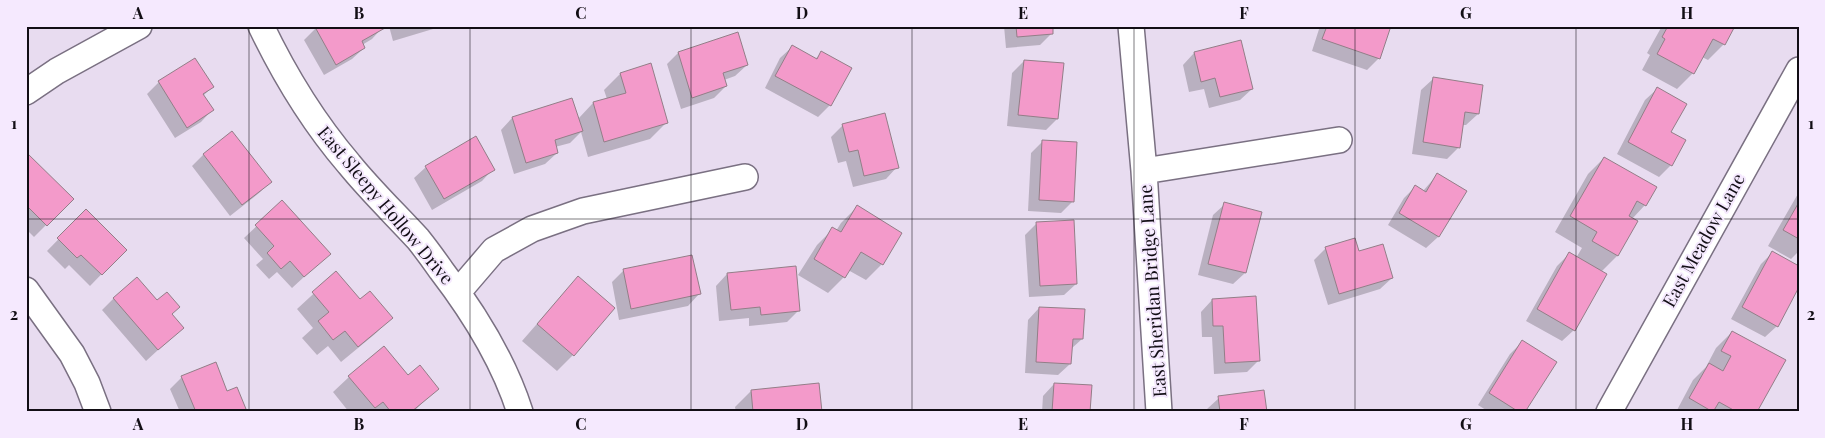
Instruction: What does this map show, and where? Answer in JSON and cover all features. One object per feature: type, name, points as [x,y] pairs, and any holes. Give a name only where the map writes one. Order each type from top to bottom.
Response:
[{"type":"street","points":[[26,92],[57,72],[139,26]]},
{"type":"street","name":"East Sleepy Hollow Drive","points":[[261,26],[276,58],[306,109],[349,164],[420,241],[458,292],[490,341],[515,396],[520,412]]},
{"type":"street","name":"East Sheridan Bridge Lane","points":[[1131,26],[1144,171],[1160,412]]},
{"type":"street","name":"East Meadow Lane","points":[[1609,412],[1799,70]]},
{"type":"street","name":"East Sheridan Bridge Lane","points":[[1144,171],[1339,140]]},
{"type":"street","points":[[458,292],[494,250],[532,229],[584,211],[745,177]]},
{"type":"street","points":[[26,290],[72,354],[87,383],[98,412]]},
{"type":"building","points":[[384,26],[385,28],[362,41],[365,48],[336,65],[315,27]]},
{"type":"building","points":[[1016,26],[1053,26],[1053,34],[1017,37]]},
{"type":"building","points":[[1327,26],[1391,26],[1380,59],[1322,39]]},
{"type":"building","points":[[1668,26],[1735,26],[1725,45],[1713,39],[1694,74],[1657,54],[1665,39],[1662,37]]},
{"type":"building","points":[[738,32],[748,65],[723,73],[727,86],[692,98],[678,52]]},
{"type":"building","points":[[1241,40],[1253,89],[1220,97],[1215,78],[1201,82],[1194,52]]},
{"type":"building","points":[[792,45],[817,59],[821,51],[852,68],[831,106],[775,76]]},
{"type":"building","points":[[195,58],[214,87],[203,94],[214,110],[187,128],[158,81]]},
{"type":"building","points":[[1024,60],[1064,63],[1058,119],[1018,115]]},
{"type":"building","points":[[651,63],[668,123],[604,142],[593,102],[626,93],[620,73]]},
{"type":"building","points":[[1433,77],[1483,85],[1479,114],[1465,112],[1460,148],[1423,142]]},
{"type":"building","points":[[1657,87],[1687,104],[1671,132],[1686,140],[1672,166],[1628,142]]},
{"type":"building","points":[[572,98],[583,131],[555,140],[558,153],[526,163],[512,117]]},
{"type":"building","points":[[885,113],[899,168],[864,176],[858,150],[849,152],[842,124]]},
{"type":"building","points":[[232,131],[272,182],[242,205],[203,154]]},
{"type":"building","points":[[476,136],[495,170],[444,199],[425,166]]},
{"type":"building","points":[[1042,140],[1077,142],[1074,202],[1039,200]]},
{"type":"building","points":[[26,152],[74,199],[47,226],[26,205]]},
{"type":"building","points":[[1604,157],[1657,187],[1646,206],[1637,201],[1629,216],[1638,221],[1618,256],[1592,241],[1597,232],[1570,216]]},
{"type":"building","points":[[1437,173],[1467,191],[1439,237],[1399,213],[1415,185],[1426,192]]},
{"type":"building","points":[[282,200],[331,254],[304,277],[290,261],[281,269],[267,253],[274,246],[255,225]]},
{"type":"building","points":[[1224,202],[1262,212],[1246,273],[1208,264]]},
{"type":"building","points":[[1799,202],[1799,239],[1783,230]]},
{"type":"building","points":[[857,205],[902,233],[883,265],[861,252],[845,278],[814,259],[832,227],[841,232]]},
{"type":"building","points":[[86,209],[127,250],[102,275],[81,255],[77,258],[57,238]]},
{"type":"building","points":[[1074,220],[1077,284],[1040,286],[1036,222]]},
{"type":"building","points":[[1355,238],[1359,251],[1383,244],[1393,278],[1339,294],[1325,247]]},
{"type":"building","points":[[1772,251],[1799,266],[1799,287],[1778,327],[1742,307]]},
{"type":"building","points":[[1569,252],[1607,274],[1575,331],[1537,309]]},
{"type":"building","points":[[692,255],[701,294],[631,309],[623,269]]},
{"type":"building","points":[[796,266],[800,311],[761,315],[760,307],[731,310],[727,273]]},
{"type":"building","points":[[336,271],[360,299],[370,291],[393,318],[358,347],[345,331],[333,340],[318,321],[329,312],[312,292]]},
{"type":"building","points":[[578,276],[615,308],[574,356],[537,324]]},
{"type":"building","points":[[137,277],[157,300],[167,292],[180,307],[172,314],[184,328],[158,350],[113,298]]},
{"type":"building","points":[[1256,296],[1260,361],[1225,363],[1223,326],[1213,326],[1212,299]]},
{"type":"building","points":[[1039,307],[1085,309],[1083,339],[1073,339],[1071,364],[1036,362]]},
{"type":"building","points":[[1732,331],[1786,360],[1757,412],[1737,412],[1719,402],[1713,412],[1689,398],[1709,363],[1723,371],[1731,356],[1721,351]]},
{"type":"building","points":[[1522,340],[1557,362],[1525,412],[1519,412],[1489,393]]},
{"type":"building","points":[[384,346],[408,375],[420,365],[439,389],[411,412],[391,412],[383,402],[375,408],[348,376]]},
{"type":"building","points":[[216,362],[227,391],[237,387],[246,409],[239,412],[196,412],[181,376]]},
{"type":"building","points":[[819,383],[822,412],[753,412],[751,390]]},
{"type":"building","points":[[1054,383],[1092,385],[1090,412],[1052,412]]},
{"type":"building","points":[[1264,390],[1267,412],[1220,412],[1218,396]]}]
